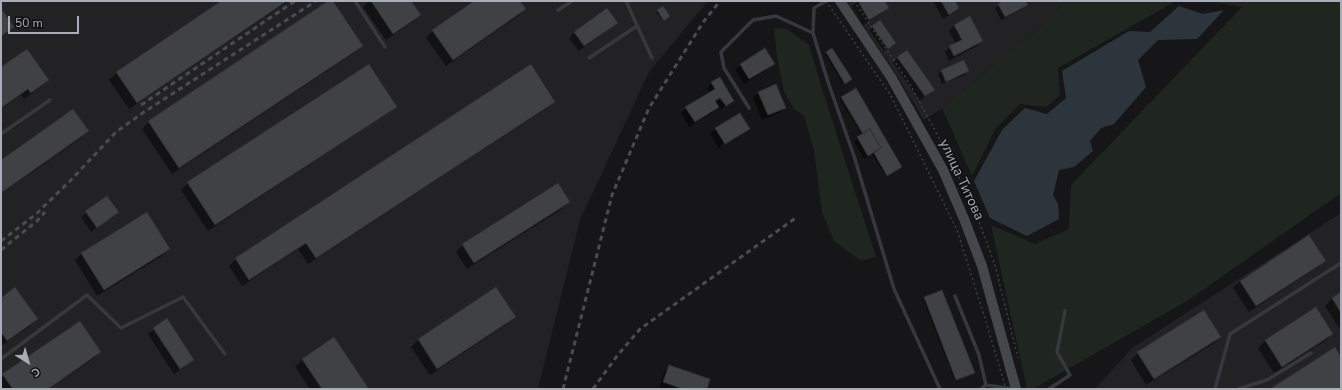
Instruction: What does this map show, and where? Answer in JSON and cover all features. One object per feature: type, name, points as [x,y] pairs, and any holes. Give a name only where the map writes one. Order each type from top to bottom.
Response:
[{"type":"main road","name":"улица Титова","points":[[840,1],[891,77],[942,170],[964,219],[982,266],[1016,389]]},
{"type":"lane","points":[[355,1],[385,46]]},
{"type":"lane","points":[[558,10],[572,1]]},
{"type":"lane","points":[[626,1],[652,58]]},
{"type":"lane","points":[[826,1],[814,8],[813,33],[854,156],[894,289],[940,389]]},
{"type":"lane","points":[[749,108],[724,68],[721,52],[753,20],[776,16],[813,33]]},
{"type":"lane","points":[[589,58],[637,26]]},
{"type":"lane","points":[[1,134],[50,100]]},
{"type":"lane","points":[[1216,389],[1230,334],[1341,263]]},
{"type":"lane","points":[[1,359],[87,295],[121,328],[184,297],[225,354]]},
{"type":"lane","points":[[955,296],[979,355],[986,385]]},
{"type":"lane","points":[[1048,389],[1070,375],[1057,352],[1066,311]]},
{"type":"lane","points":[[1238,389],[1267,380],[1311,353]]},
{"type":"lane","points":[[981,389],[986,385],[1016,389]]},
{"type":"path","points":[[826,1],[891,96],[957,230],[1006,389]]},
{"type":"shaded area","points":[[1,1],[708,1],[649,72],[580,220],[538,389],[1,389]]},
{"type":"shaded area","points":[[847,1],[1065,1],[1050,19],[942,108],[924,120],[894,71]]},
{"type":"shaded area","points":[[1065,1],[1176,1],[1058,68],[1060,95],[1046,107],[1020,104],[996,128],[972,176],[942,108],[1050,19]]},
{"type":"shaded area","points":[[1207,1],[1341,1],[1341,193],[1187,301],[1033,389],[1027,389],[991,225],[1035,244],[1069,229],[1071,185],[1242,7]]},
{"type":"shaded area","points":[[1179,6],[1203,14],[1224,10],[1197,39],[1158,40],[1138,60],[1146,87],[1114,124],[1101,128],[1090,141],[1093,151],[1074,167],[1059,170],[1053,195],[1058,204],[1059,219],[1027,236],[990,218],[974,181],[1002,130],[1025,108],[1047,114],[1066,98],[1062,71],[1129,31],[1150,32]]},
{"type":"shaded area","points":[[774,28],[787,29],[809,45],[876,257],[861,261],[834,241],[822,212],[814,150],[804,116],[794,109],[784,92],[777,57]]},
{"type":"shaded area","points":[[1341,213],[1341,389],[1095,389],[1132,348]]},
{"type":"building","points":[[221,1],[287,1],[137,103],[116,72]]},
{"type":"building","points":[[328,1],[333,1],[363,46],[179,168],[148,121]]},
{"type":"building","points":[[371,1],[411,1],[421,15],[393,34]]},
{"type":"building","points":[[474,1],[520,1],[526,9],[453,60],[432,30]]},
{"type":"building","points":[[858,1],[885,1],[889,8],[869,20]]},
{"type":"building","points":[[941,1],[955,1],[959,8],[949,15]]},
{"type":"building","points":[[1003,1],[1026,1],[1028,5],[1005,17],[998,4]]},
{"type":"building","points":[[663,6],[670,16],[664,21],[657,10]]},
{"type":"building","points":[[1,8],[14,27],[1,36]]},
{"type":"building","points":[[607,8],[618,23],[584,46],[574,32]]},
{"type":"building","points":[[970,16],[983,41],[954,56],[949,46],[962,40],[954,25]]},
{"type":"building","points":[[880,20],[896,43],[888,49],[872,26]]},
{"type":"building","points":[[765,48],[775,64],[749,79],[740,64]]},
{"type":"building","points":[[832,48],[852,79],[845,84],[826,52]]},
{"type":"building","points":[[27,49],[49,80],[31,93],[28,89],[1,108],[1,67]]},
{"type":"building","points":[[907,50],[935,90],[925,96],[897,57]]},
{"type":"building","points":[[964,60],[969,71],[946,82],[941,70]]},
{"type":"building","points":[[369,64],[397,107],[215,225],[187,182]]},
{"type":"building","points":[[531,64],[555,102],[316,258],[306,243],[249,280],[235,258]]},
{"type":"building","points":[[720,77],[734,101],[726,106],[720,98],[715,101],[719,107],[695,122],[685,107],[715,89],[711,82]]},
{"type":"building","points":[[776,84],[786,108],[768,115],[758,92]]},
{"type":"building","points":[[856,88],[902,167],[887,176],[874,153],[881,148],[870,129],[863,134],[841,97]]},
{"type":"building","points":[[73,109],[89,131],[1,193],[1,160]]},
{"type":"building","points":[[740,113],[750,129],[725,144],[715,128]]},
{"type":"building","points":[[870,129],[881,148],[868,156],[857,137]]},
{"type":"building","points":[[558,183],[570,202],[474,263],[462,244]]},
{"type":"building","points":[[107,196],[119,212],[97,228],[85,211]]},
{"type":"building","points":[[147,212],[170,249],[104,290],[81,253]]},
{"type":"building","points":[[1309,235],[1326,261],[1256,306],[1240,281]]},
{"type":"building","points":[[15,287],[38,319],[7,341],[1,332],[1,298]]},
{"type":"building","points":[[496,287],[516,317],[437,369],[418,339]]},
{"type":"building","points":[[942,290],[975,373],[956,380],[924,297]]},
{"type":"building","points":[[1341,292],[1341,313],[1332,298]]},
{"type":"building","points":[[1316,307],[1333,334],[1282,367],[1265,340]]},
{"type":"building","points":[[1204,310],[1221,337],[1154,379],[1137,352]]},
{"type":"building","points":[[167,318],[194,360],[180,369],[153,328]]},
{"type":"building","points":[[80,321],[101,352],[48,389],[13,389],[2,374]]},
{"type":"building","points":[[334,337],[369,389],[322,389],[302,359]]},
{"type":"building","points":[[1335,347],[1341,357],[1341,389],[1270,389]]},
{"type":"building","points":[[669,365],[710,379],[707,389],[683,389],[663,382]]},
{"type":"railway","points":[[141,105],[295,1]]},
{"type":"railway","points":[[1,241],[35,215],[70,181],[116,132],[144,112],[316,1]]},
{"type":"railway","points":[[563,389],[612,195],[649,108],[704,21],[720,1]]},
{"type":"railway","points":[[1,250],[37,221],[45,212]]},
{"type":"railway","points":[[593,389],[617,356],[640,329],[797,217]]}]
